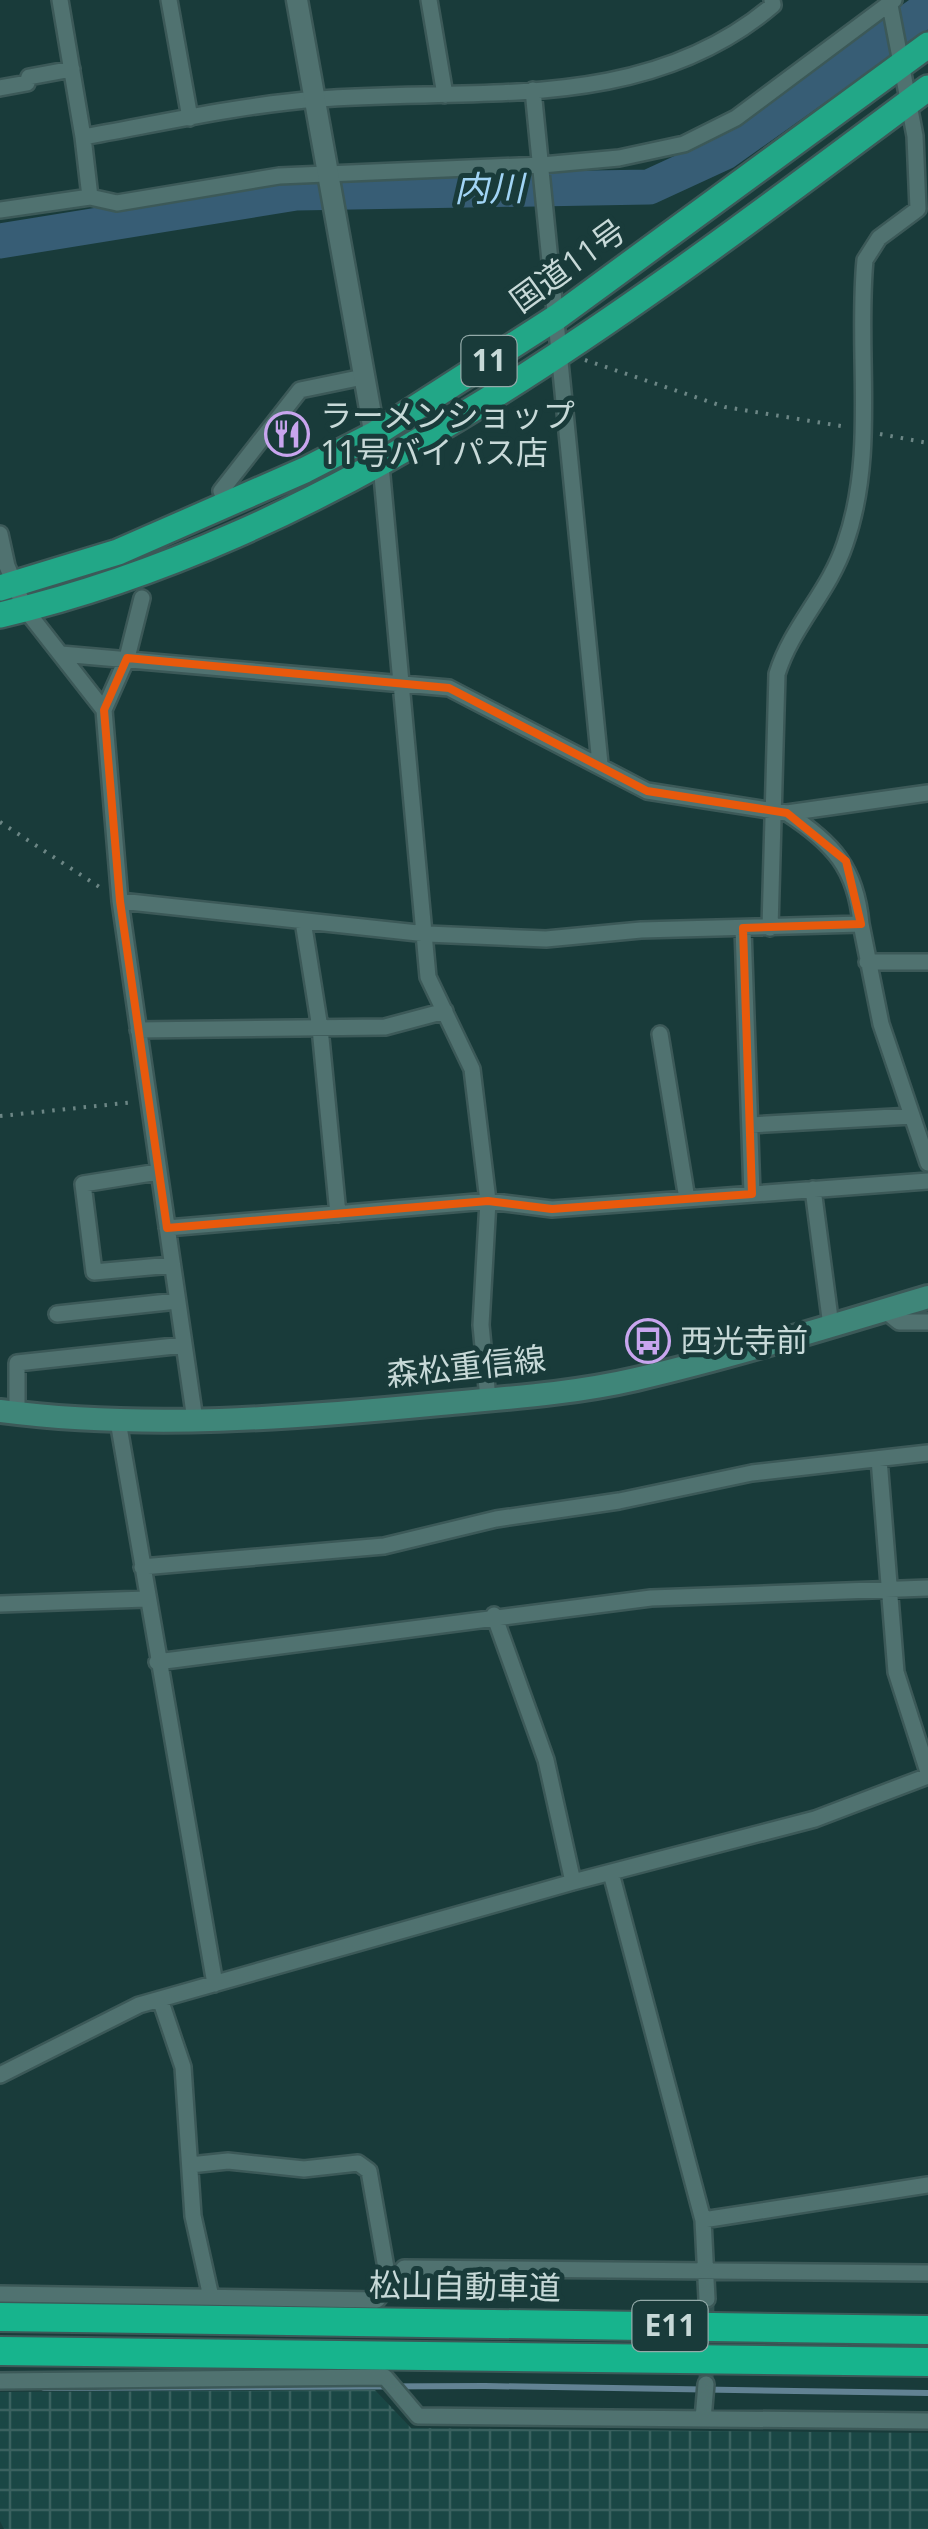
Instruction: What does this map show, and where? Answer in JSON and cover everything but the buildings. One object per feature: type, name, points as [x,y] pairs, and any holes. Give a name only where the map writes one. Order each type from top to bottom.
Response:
[{"type":"highway","name":"国道11号","points":[[7,586],[118,552],[375,434],[557,317],[901,56],[928,46]]},
{"type":"highway","name":"国道11号","points":[[13,612],[118,582],[380,464],[562,352],[918,96]]},
{"type":"highway","name":"松山自動車道","points":[[0,2318],[412,2320],[928,2330]]},
{"type":"highway","name":"E11","points":[[0,2351],[928,2362]]},
{"type":"main road","name":"森松重信線","points":[[9,1412],[118,1421],[196,1420],[488,1400],[631,1380],[928,1297]]},
{"type":"street","points":[[60,0],[84,136],[90,197]]},
{"type":"street","points":[[169,0],[190,118]]},
{"type":"street","points":[[297,0],[380,464],[428,976],[472,1069],[488,1201],[481,1325],[488,1400]]},
{"type":"street","points":[[429,0],[445,95]]},
{"type":"street","points":[[84,136],[314,99],[589,86],[664,70],[754,21],[772,6],[772,0]]},
{"type":"street","points":[[0,210],[90,197],[117,203],[279,176],[542,169],[653,152],[712,132],[736,118],[891,4],[901,56],[918,96],[915,136],[923,210],[879,238],[865,260],[861,486],[845,546],[823,591],[787,642],[776,674],[779,813],[770,928]]},
{"type":"street","points":[[0,88],[26,84],[29,76],[72,69]]},
{"type":"street","points":[[533,90],[600,764]]},
{"type":"street","points":[[227,504],[222,491],[300,390],[363,378]]},
{"type":"street","points":[[0,534],[13,612],[61,654],[104,710]]},
{"type":"street","points":[[142,598],[127,658],[104,710],[120,901],[196,1420]]},
{"type":"street","points":[[61,654],[449,688],[647,791],[779,813],[928,792]]},
{"type":"street","points":[[779,813],[820,835],[846,862],[854,878],[880,1024],[918,1121],[928,1163]]},
{"type":"street","points":[[120,901],[427,934],[546,939],[860,924]]},
{"type":"street","points":[[302,921],[320,1028],[338,1214]]},
{"type":"street","points":[[743,928],[752,1194]]},
{"type":"street","points":[[867,962],[928,962]]},
{"type":"street","points":[[138,1030],[385,1027],[444,1011]]},
{"type":"street","points":[[660,1034],[688,1199]]},
{"type":"street","points":[[750,1125],[918,1121]]},
{"type":"street","points":[[158,1172],[83,1184],[94,1272],[172,1264]]},
{"type":"street","points":[[167,1228],[488,1201],[552,1209],[928,1181]]},
{"type":"street","points":[[812,1190],[832,1326]]},
{"type":"street","points":[[57,1314],[178,1301]]},
{"type":"street","points":[[884,1310],[899,1322],[928,1322]]},
{"type":"street","points":[[9,1412],[17,1364],[184,1344]]},
{"type":"street","points":[[118,1421],[214,1984]]},
{"type":"street","points":[[142,1567],[384,1546],[496,1519],[620,1501],[752,1473],[928,1453]]},
{"type":"street","points":[[0,2075],[104,2019],[160,1999],[573,1882],[816,1820],[928,1774],[896,1672],[879,1459]]},
{"type":"street","points":[[157,1662],[494,1615],[651,1598],[928,1588]]},
{"type":"street","points":[[0,1604],[146,1599]]},
{"type":"street","points":[[494,1615],[546,1760],[573,1882]]},
{"type":"street","points":[[611,1873],[703,2220],[708,2299]]},
{"type":"street","points":[[160,1999],[183,2067],[193,2216],[211,2297]]},
{"type":"street","points":[[190,2166],[228,2161],[304,2169],[358,2163],[369,2171],[390,2285]]},
{"type":"street","points":[[703,2220],[928,2185]]},
{"type":"street","points":[[0,2294],[377,2300],[404,2268],[928,2273]]},
{"type":"street","points":[[0,2381],[384,2376],[418,2416],[928,2421]]},
{"type":"street","points":[[703,2418],[706,2384]]},
{"type":"path","points":[[562,352],[725,407],[928,442]]},
{"type":"path","points":[[0,822],[120,901]]},
{"type":"path","points":[[0,1116],[148,1101]]},
{"type":"highlighted area","points":[[127,658],[449,688],[647,791],[787,813],[846,861],[861,924],[743,928],[752,1194],[552,1209],[488,1201],[167,1228],[120,901],[104,710]]},
{"type":"shaded area","points":[[375,2390],[411,2428],[928,2433],[928,2529],[4,2529],[0,2521],[0,2392]]},
{"type":"waterway","name":"内川","points":[[0,241],[296,193],[649,187],[725,152],[928,8]]},
{"type":"waterway","points":[[44,2388],[485,2386],[928,2393]]},
{"type":"tunnel","points":[[706,2384],[707,2299]]},
{"type":"place","name":"ラーメンショップ 11号バイパス店","points":[[287,434]]},
{"type":"place","name":"西光寺前","points":[[648,1341]]}]
